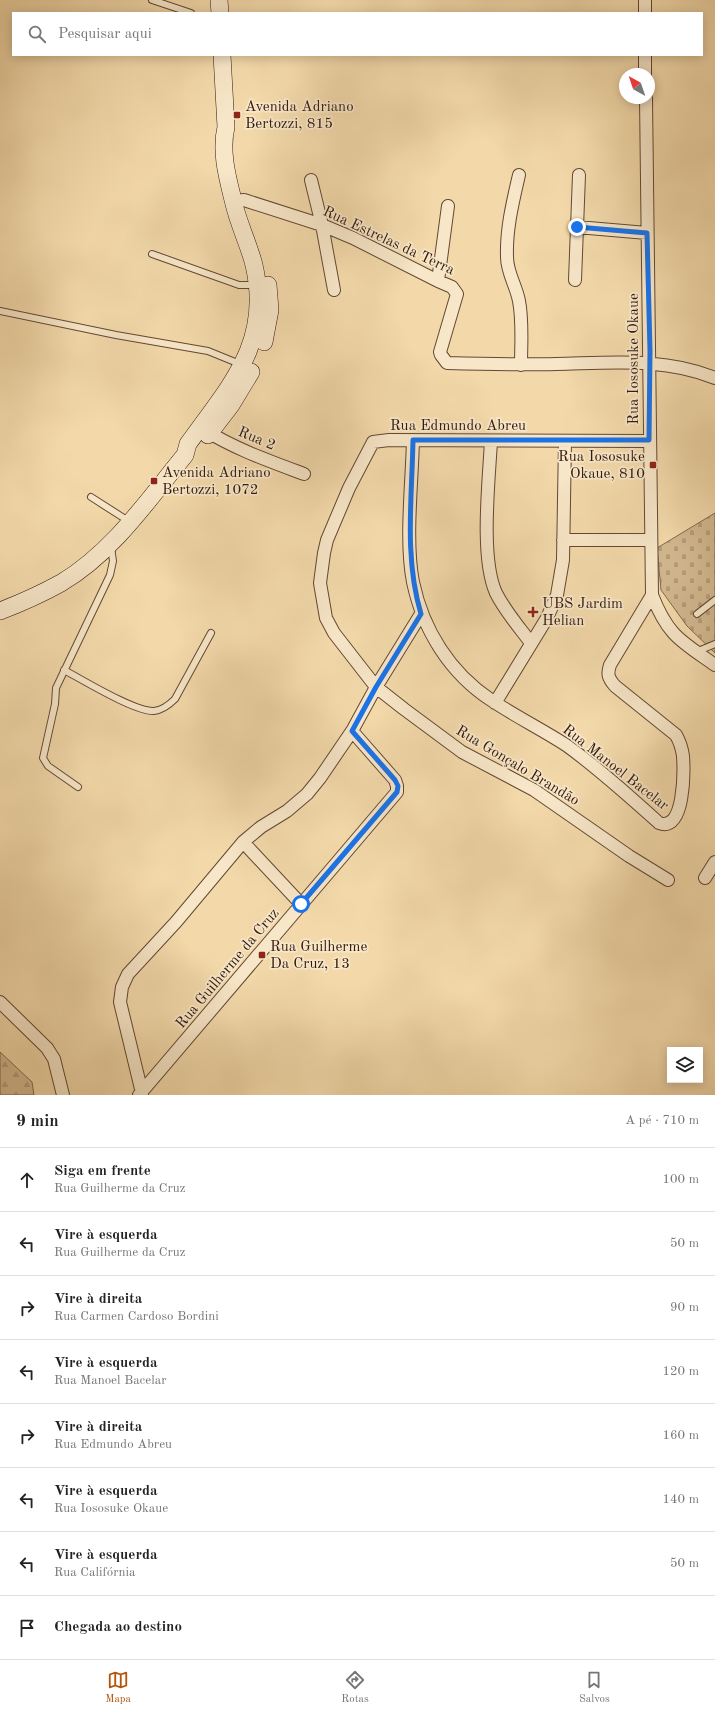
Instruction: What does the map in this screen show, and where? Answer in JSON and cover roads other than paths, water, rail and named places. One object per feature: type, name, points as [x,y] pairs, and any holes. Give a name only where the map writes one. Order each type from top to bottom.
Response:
[{"type":"main road","points":[[219,0],[220,12]]},
{"type":"main road","points":[[0,611],[61,582],[86,565],[110,543],[130,522],[185,454],[195,449],[243,366],[255,331],[257,285],[239,200],[231,137],[226,127],[222,56]]},
{"type":"main road","points":[[205,430],[246,382],[259,357],[267,333],[270,310],[265,266],[239,200]]},
{"type":"street","points":[[645,0],[645,12]]},
{"type":"street","points":[[645,56],[645,68]]},
{"type":"street","name":"Rua Iososuke Okaue","points":[[646,104],[650,363],[650,540],[652,594],[660,616],[669,629],[677,638],[715,665]]},
{"type":"street","points":[[575,280],[579,174]]},
{"type":"street","points":[[519,175],[511,214],[507,257],[509,273],[519,299],[521,365],[650,363],[701,372],[715,378]]},
{"type":"street","points":[[311,180],[322,225],[334,290]]},
{"type":"street","name":"Rua Estrelas da Terra","points":[[239,200],[322,225],[353,238],[452,287],[457,294],[440,352],[440,355],[447,363],[521,365]]},
{"type":"street","points":[[438,281],[448,206]]},
{"type":"street","points":[[577,227],[647,233]]},
{"type":"street","name":"Rua 2","points":[[205,430],[252,454],[304,474]]},
{"type":"street","name":"Rua Edmundo Abreu","points":[[376,687],[334,633],[326,618],[320,583],[327,540],[349,488],[368,448],[373,442],[413,440],[565,442],[649,440]]},
{"type":"street","name":"Rua Manoel Bacelar","points":[[413,440],[410,550],[413,580],[421,614],[442,652],[457,672],[475,689],[495,703],[566,746],[658,823],[667,824],[678,811],[682,802],[683,756],[680,742],[676,735],[615,686],[609,679],[607,673],[610,665],[652,594]]},
{"type":"street","points":[[491,441],[488,537],[493,581],[501,602],[531,643]]},
{"type":"street","points":[[495,703],[547,618],[557,595],[563,560],[565,442]]},
{"type":"street","points":[[563,540],[650,540]]},
{"type":"street","points":[[140,1094],[120,1002],[122,987],[128,974],[176,922],[243,842],[261,827],[287,811],[307,794],[352,731],[376,687],[421,614]]},
{"type":"street","name":"Rua Gonçalo Brandão","points":[[376,687],[404,710],[462,752],[534,790],[629,856],[668,880]]},
{"type":"street","name":"Rua Guilherme da Cruz","points":[[140,1094],[397,792],[398,786],[395,780],[352,731]]},
{"type":"street","points":[[243,842],[301,904]]},
{"type":"street","points":[[704,878],[715,862]]},
{"type":"street","points":[[0,1002],[47,1048],[54,1060],[63,1095]]},
{"type":"lane","points":[[152,0],[187,12]]},
{"type":"lane","points":[[152,254],[239,285],[257,285]]},
{"type":"lane","points":[[0,311],[116,335],[208,351],[243,366]]},
{"type":"lane","points":[[91,498],[130,522]]},
{"type":"lane","points":[[78,786],[48,766],[44,758],[55,704],[56,688],[92,614],[112,568],[110,543]]},
{"type":"lane","points":[[697,614],[715,600]]},
{"type":"lane","points":[[64,670],[137,708],[154,711],[166,708],[175,699],[211,633]]},
{"type":"lane","points":[[696,652],[715,644]]},
{"type":"place","name":"Avenida Adriano Bertozzi, 815","points":[[237,115]]},
{"type":"place","name":"Rua Iososuke Okaue, 810","points":[[653,465]]},
{"type":"place","name":"Avenida Adriano Bertozzi, 1072","points":[[154,481]]},
{"type":"place","name":"UBS Jardim Helian","points":[[533,612]]},
{"type":"place","name":"Rua Guilherme Da Cruz, 13","points":[[262,955]]}]
